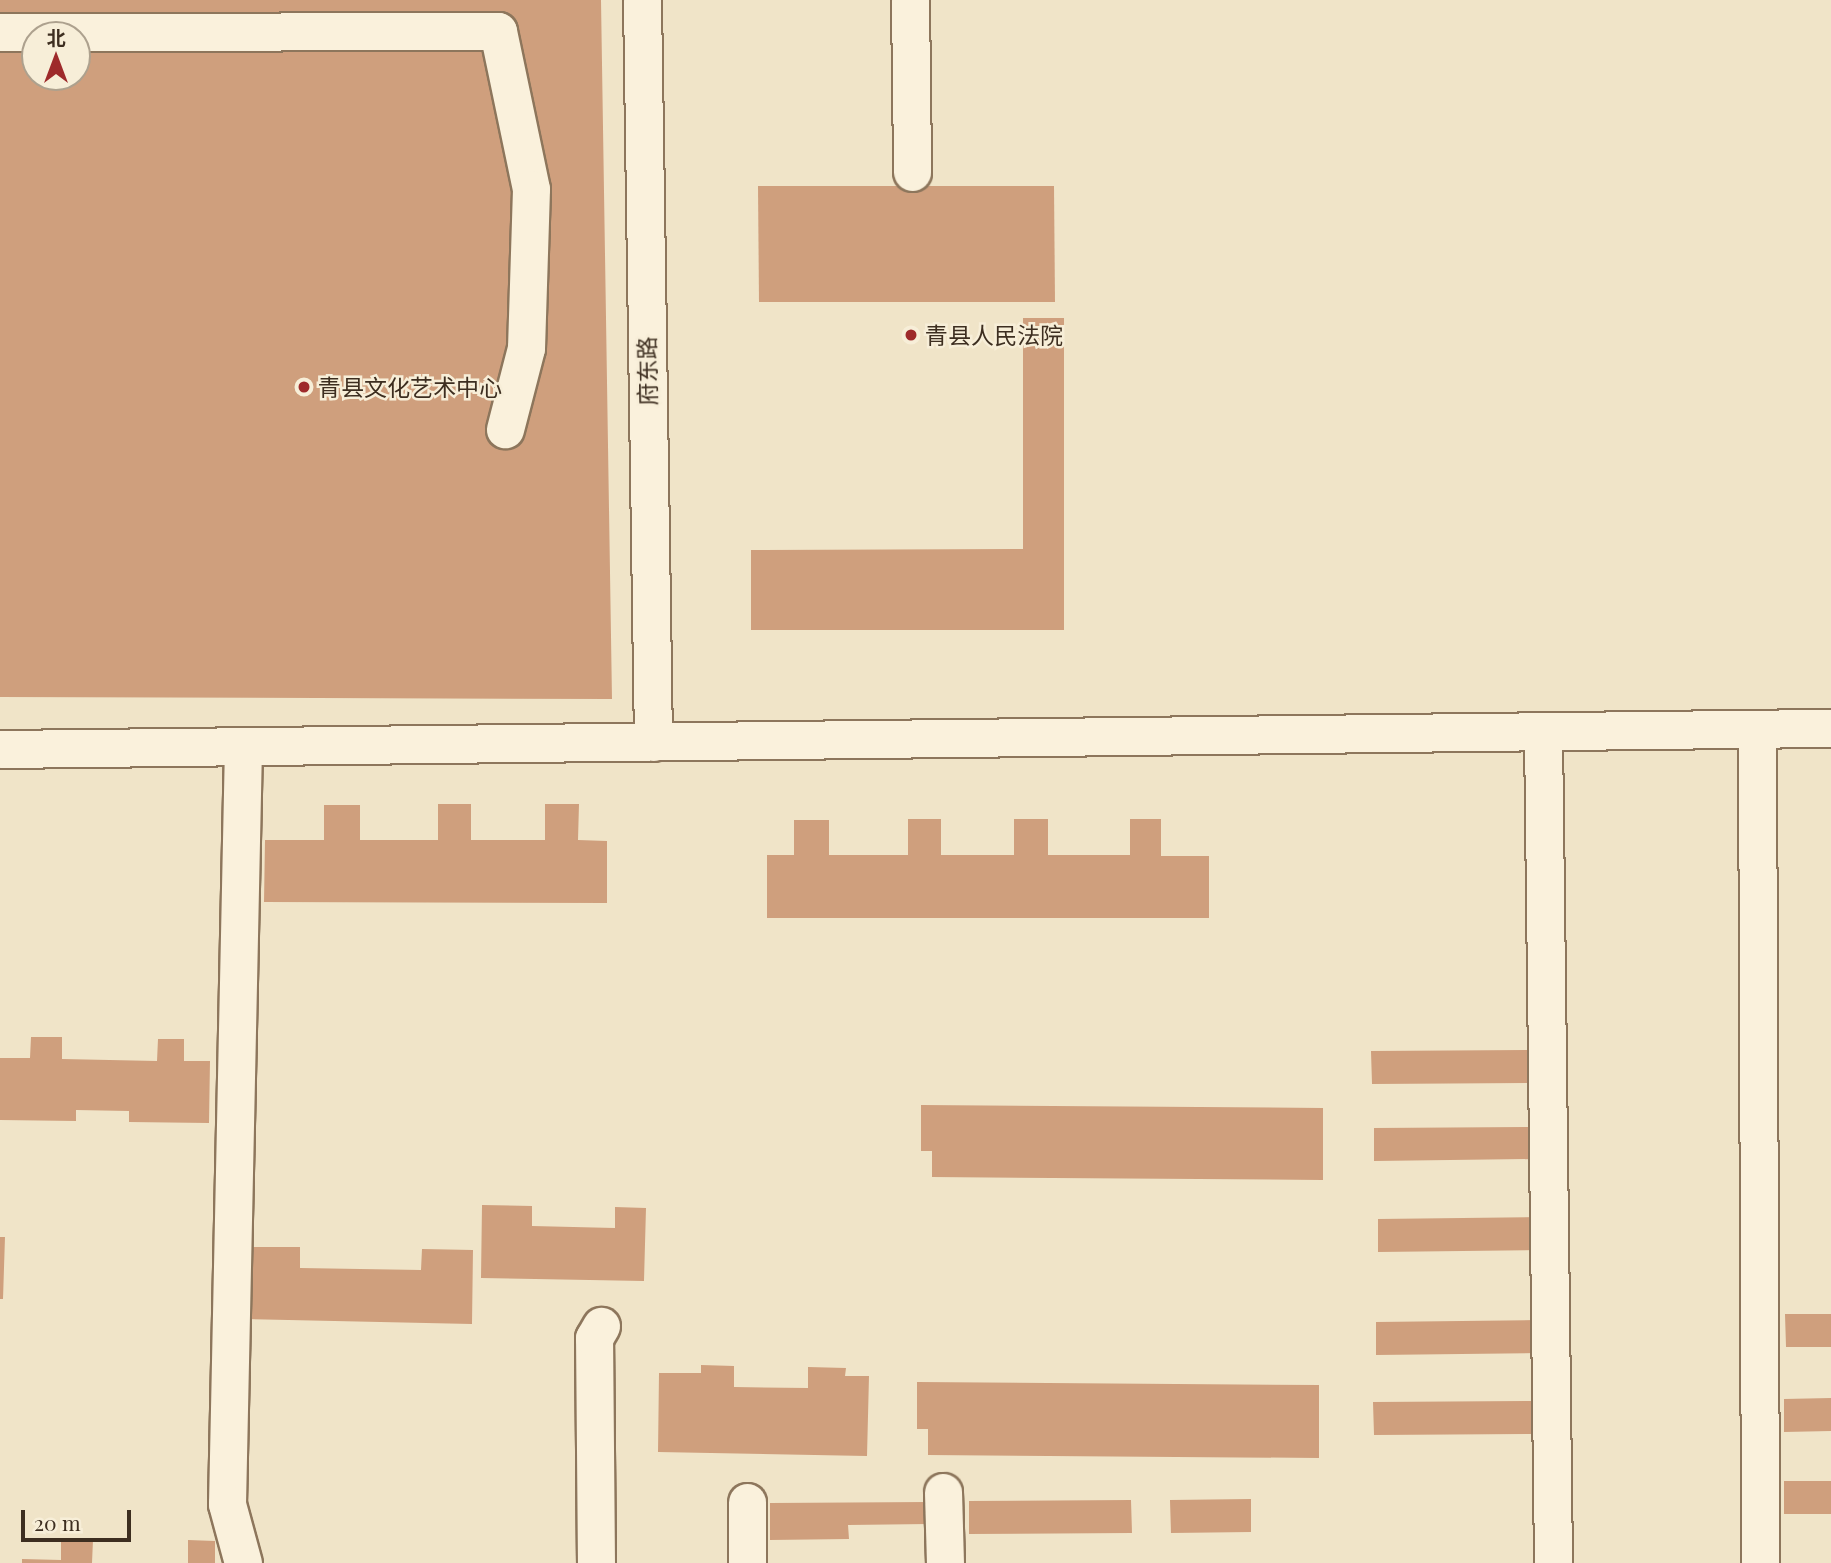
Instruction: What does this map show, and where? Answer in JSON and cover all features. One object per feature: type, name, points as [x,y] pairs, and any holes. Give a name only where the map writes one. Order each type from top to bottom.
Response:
[{"type":"street","name":"府东路","points":[[642,0],[653,742]]},
{"type":"street","points":[[910,0],[912,172]]},
{"type":"street","points":[[0,32],[106,16],[498,31],[531,189],[526,348],[505,429]]},
{"type":"street","points":[[0,749],[1831,728]]},
{"type":"street","points":[[1757,729],[1760,1563]]},
{"type":"street","points":[[1544,732],[1553,1563]]},
{"type":"street","points":[[243,746],[227,1504],[243,1563]]},
{"type":"street","points":[[596,1563],[594,1338],[601,1326]]},
{"type":"street","points":[[943,1492],[945,1563]]},
{"type":"street","points":[[747,1502],[747,1563]]},
{"type":"building","name":"青县文化艺术中心","points":[[0,0],[601,0],[612,699],[0,697]]},
{"type":"building","points":[[758,186],[1054,186],[1055,302],[759,302]]},
{"type":"building","points":[[1023,318],[1064,318],[1064,630],[751,630],[751,550],[1023,549]]},
{"type":"building","points":[[438,804],[471,804],[471,840],[545,840],[545,804],[579,804],[578,840],[607,841],[607,903],[264,902],[265,840],[324,840],[324,805],[360,805],[360,840],[438,840]]},
{"type":"building","points":[[908,819],[941,819],[941,855],[1014,855],[1014,819],[1048,819],[1048,855],[1130,855],[1130,819],[1161,819],[1161,856],[1209,856],[1209,918],[767,918],[767,855],[794,855],[794,820],[829,820],[829,855],[908,855]]},
{"type":"building","points":[[31,1037],[62,1037],[62,1059],[157,1061],[158,1039],[184,1039],[184,1061],[210,1061],[209,1123],[129,1122],[129,1111],[76,1110],[76,1121],[0,1120],[0,1058],[30,1058]]},
{"type":"building","points":[[1532,1050],[1533,1083],[1372,1084],[1371,1051]]},
{"type":"building","points":[[921,1105],[1323,1108],[1323,1180],[932,1177],[932,1151],[921,1151]]},
{"type":"building","points":[[1535,1127],[1535,1159],[1374,1161],[1374,1128]]},
{"type":"building","points":[[482,1205],[532,1206],[532,1226],[615,1228],[615,1207],[646,1208],[644,1281],[481,1278]]},
{"type":"building","points":[[1539,1217],[1540,1250],[1378,1252],[1378,1219]]},
{"type":"building","points":[[0,1237],[5,1237],[3,1299],[0,1299]]},
{"type":"building","points":[[250,1247],[300,1247],[300,1268],[421,1270],[422,1249],[473,1250],[472,1324],[248,1319]]},
{"type":"building","points":[[1785,1314],[1831,1314],[1831,1347],[1786,1347]]},
{"type":"building","points":[[1537,1320],[1537,1353],[1376,1355],[1376,1322]]},
{"type":"building","points":[[701,1365],[734,1366],[734,1387],[808,1388],[808,1367],[846,1368],[845,1376],[869,1376],[867,1456],[658,1452],[659,1373],[701,1373]]},
{"type":"building","points":[[917,1382],[1319,1385],[1319,1458],[928,1455],[928,1429],[917,1429]]},
{"type":"building","points":[[1831,1398],[1831,1431],[1784,1432],[1784,1399]]},
{"type":"building","points":[[1534,1401],[1535,1434],[1374,1435],[1373,1402]]},
{"type":"building","points":[[1784,1481],[1831,1481],[1831,1514],[1784,1514]]},
{"type":"building","points":[[1251,1499],[1251,1532],[1171,1533],[1170,1500]]},
{"type":"building","points":[[1131,1500],[1132,1533],[969,1534],[969,1501]]},
{"type":"building","points":[[928,1502],[928,1524],[848,1525],[849,1539],[770,1540],[770,1503]]},
{"type":"building","points":[[61,1539],[93,1540],[92,1563],[22,1563],[22,1559],[61,1560]]},
{"type":"building","points":[[188,1540],[215,1541],[215,1563],[188,1563]]},
{"type":"place","name":"青县人民法院","points":[[911,335]]},
{"type":"place","name":"青县文化艺术中心","points":[[304,387]]}]
